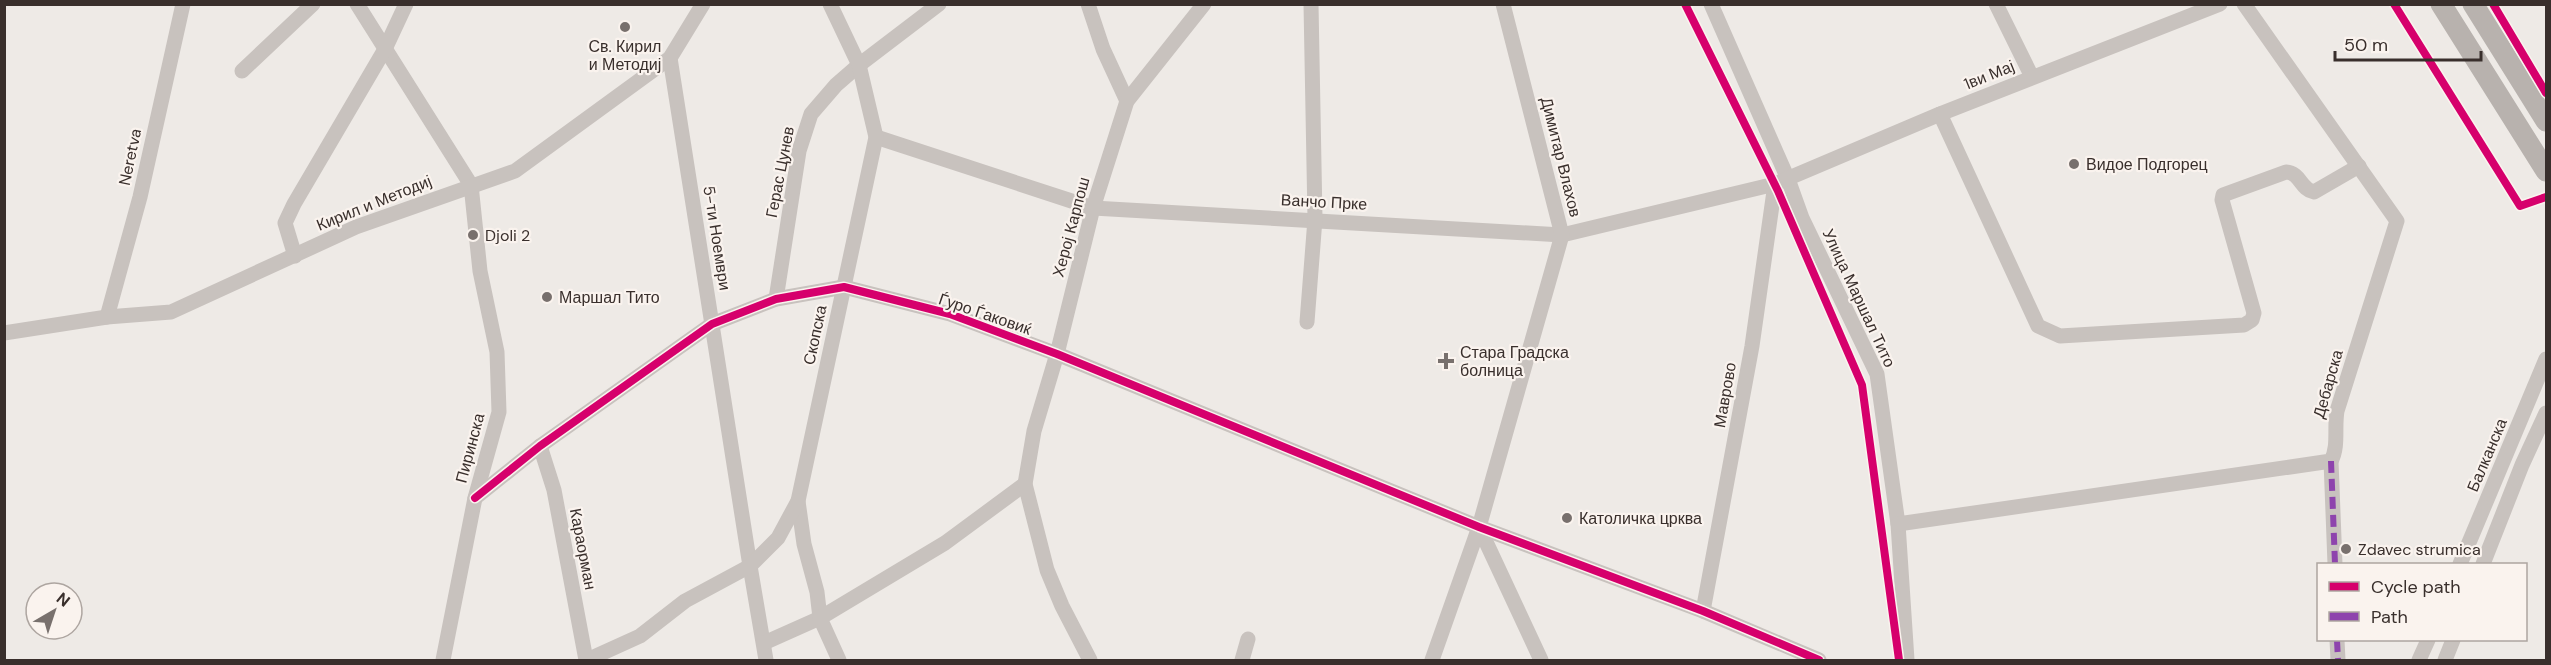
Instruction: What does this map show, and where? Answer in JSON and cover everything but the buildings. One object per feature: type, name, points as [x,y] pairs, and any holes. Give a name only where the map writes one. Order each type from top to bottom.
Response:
[{"type":"main road","points":[[2442,4],[2547,171]]},
{"type":"main road","points":[[2473,4],[2547,121]]},
{"type":"street","name":"Neretva","points":[[107,316],[140,197],[183,4]]},
{"type":"street","points":[[242,71],[313,4]]},
{"type":"street","name":"Пиринска","points":[[357,4],[471,185],[480,271],[497,352],[499,412],[476,498],[443,660]]},
{"type":"street","points":[[295,256],[285,223],[386,49],[406,4]]},
{"type":"street","name":"Кирил и Методиј","points":[[4,333],[107,316],[171,312],[356,227],[515,171],[670,58],[703,4]]},
{"type":"street","name":"Скопска","points":[[830,4],[859,64],[876,137],[798,501],[804,544],[817,592],[820,618],[839,660]]},
{"type":"street","name":"Герас Цунев","points":[[776,299],[799,151],[811,114],[836,85],[859,64],[939,4]]},
{"type":"street","points":[[1088,4],[1103,49],[1127,101]]},
{"type":"street","name":"Херој Карпош","points":[[1025,484],[1034,432],[1057,354],[1093,208],[1127,101],[1204,4]]},
{"type":"street","points":[[1307,322],[1315,219],[1311,4]]},
{"type":"street","name":"Димитар Влахов","points":[[1432,660],[1479,527],[1562,235],[1503,4]]},
{"type":"street","name":"Улица Маршал Тито","points":[[1711,4],[1781,181],[1802,218],[1877,374],[1898,524],[1907,660]]},
{"type":"street","points":[[1996,4],[2032,77]]},
{"type":"street","name":"1ви Мај","points":[[1781,181],[1940,114],[2220,4]]},
{"type":"street","name":"Дебарска","points":[[2244,4],[2395,217],[2397,227],[2337,411],[2334,430],[2336,450],[2331,461],[2335,563]]},
{"type":"street","name":"5-ти Ноември","points":[[670,58],[750,566]]},
{"type":"street","points":[[1940,114],[2038,326],[2060,336],[2244,326],[2252,320],[2254,313],[2222,200],[2223,195],[2286,172],[2296,175],[2306,189],[2314,192],[2359,166]]},
{"type":"street","name":"Ванчо Прке","points":[[876,137],[1093,208],[1562,235],[1781,181]]},
{"type":"street","name":"Маврово","points":[[1703,611],[1781,181]]},
{"type":"street","name":"Ѓуро Ѓаковиќ","points":[[476,498],[540,446],[712,324],[776,299],[844,287],[950,314],[1057,354],[1479,527],[1703,611],[1819,660]]},
{"type":"street","name":"Балканска","points":[[2460,563],[2547,359]]},
{"type":"street","points":[[2483,563],[2522,465],[2547,413]]},
{"type":"street","name":"Караорман","points":[[540,446],[554,490],[586,660]]},
{"type":"street","points":[[1898,524],[2331,461]]},
{"type":"street","points":[[764,644],[820,618],[945,543],[1025,484],[1047,570],[1062,606],[1090,660]]},
{"type":"street","points":[[586,660],[640,636],[685,601],[750,566],[778,538],[798,501]]},
{"type":"street","points":[[1479,527],[1541,660]]},
{"type":"street","points":[[750,566],[766,660]]},
{"type":"street","points":[[1242,660],[1248,639]]},
{"type":"street","points":[[2337,641],[2338,660]]},
{"type":"street","points":[[2419,660],[2427,641]]},
{"type":"street","points":[[2445,660],[2452,641]]},
{"type":"marked path","points":[[2331,461],[2335,563]]},
{"type":"marked path","points":[[2337,641],[2338,660]]},
{"type":"cycle path","points":[[1685,4],[1778,191],[1862,385],[1899,660]]},
{"type":"cycle path","points":[[2394,4],[2520,206],[2546,197]]},
{"type":"cycle path","points":[[2493,4],[2546,93]]},
{"type":"cycle path","points":[[475,498],[540,446],[712,324],[776,299],[844,287],[950,314],[1057,354],[1479,527],[1703,611],[1819,660]]},
{"type":"place","name":"Св. Кирил и Методиј","points":[[625,27]]},
{"type":"place","name":"Видое Подгорец","points":[[2074,164]]},
{"type":"place","name":"Djoli 2","points":[[473,235]]},
{"type":"place","name":"Маршал Тито","points":[[547,297]]},
{"type":"place","name":"Стара Градска болница","points":[[1446,361]]},
{"type":"place","name":"Католичка црква","points":[[1567,518]]},
{"type":"place","name":"Zdavec strumica","points":[[2346,549]]}]
